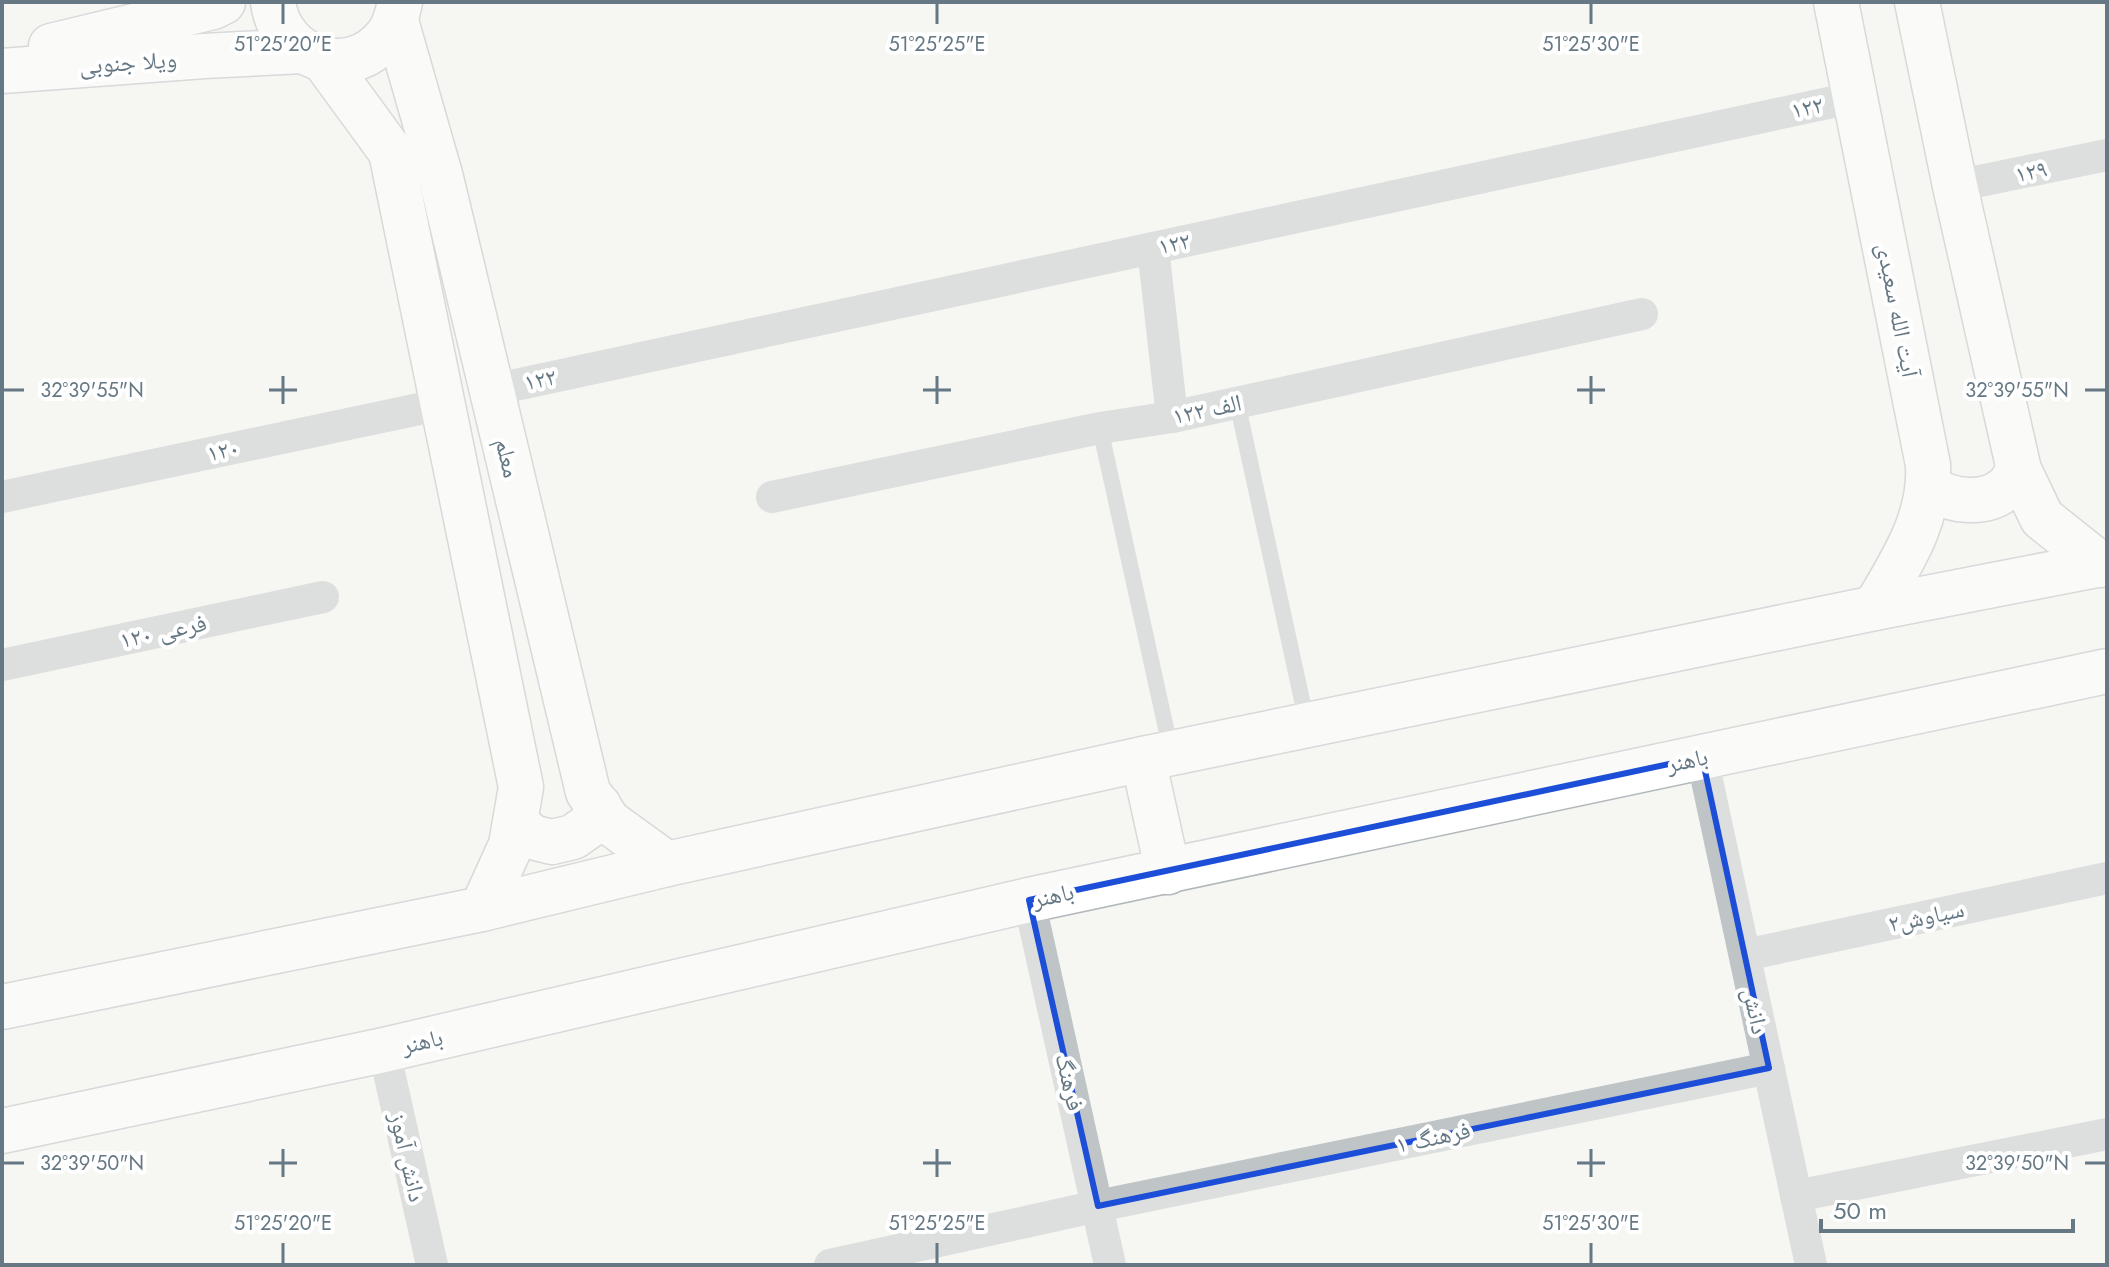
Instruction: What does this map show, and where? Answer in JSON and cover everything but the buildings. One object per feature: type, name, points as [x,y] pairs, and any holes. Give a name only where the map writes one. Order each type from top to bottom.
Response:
[{"type":"main road","points":[[2,58],[223,2]]},
{"type":"main road","points":[[273,2],[275,17],[285,36],[312,55],[391,152],[521,787],[511,845],[482,909]]},
{"type":"main road","name":"آیت الله سعیدی","points":[[1836,2],[1928,465],[1929,487],[1913,542],[1875,608]]},
{"type":"main road","points":[[1917,2],[2019,470],[2042,518],[2104,564]]},
{"type":"main road","name":"ویلا جنوبی","points":[[2,71],[189,57],[312,55],[349,59],[374,49],[387,37],[398,12]]},
{"type":"main road","name":"معلم","points":[[398,12],[441,178],[588,792],[609,822],[667,864]]},
{"type":"main road","points":[[1929,487],[1941,495],[1957,499],[1979,499],[1997,494],[2009,485],[2019,470]]},
{"type":"main road","points":[[2,1007],[482,909],[667,864],[1157,756],[2104,564]]},
{"type":"main road","name":"باهنر","points":[[2,1131],[384,1050],[1029,900],[2107,671]]},
{"type":"main road","points":[[1157,756],[1168,872]]},
{"type":"main road","points":[[516,823],[532,837],[552,842],[573,837],[590,825],[599,806]]},
{"type":"street","name":"۱۲۲","points":[[492,390],[1856,97]]},
{"type":"street","name":"۱۲۹","points":[[1955,186],[2107,155]]},
{"type":"street","points":[[1153,248],[1172,417]]},
{"type":"street","name":"۱۲۲ الف","points":[[772,497],[1100,428],[1172,417],[1642,314]]},
{"type":"street","name":"۱۲۰","points":[[2,497],[443,404]]},
{"type":"street","name":"۱۲۰ فرعی","points":[[2,665],[323,597]]},
{"type":"street","name":"دانش","points":[[1702,757],[1811,1265]]},
{"type":"street","name":"سیاوش۲","points":[[1745,955],[2107,878]]},
{"type":"street","name":"فرهنگ","points":[[1029,900],[1110,1265]]},
{"type":"street","name":"دانش آموز","points":[[384,1050],[432,1265]]},
{"type":"street","name":"فرهنگ ۱","points":[[830,1265],[1098,1206],[1769,1068]]},
{"type":"street","points":[[1796,1196],[2107,1134]]},
{"type":"lane","points":[[1237,402],[1307,725]]},
{"type":"lane","points":[[1100,428],[1157,756]]},
{"type":"highlighted area","points":[[1702,757],[1769,1068],[1098,1206],[1029,900]]}]
